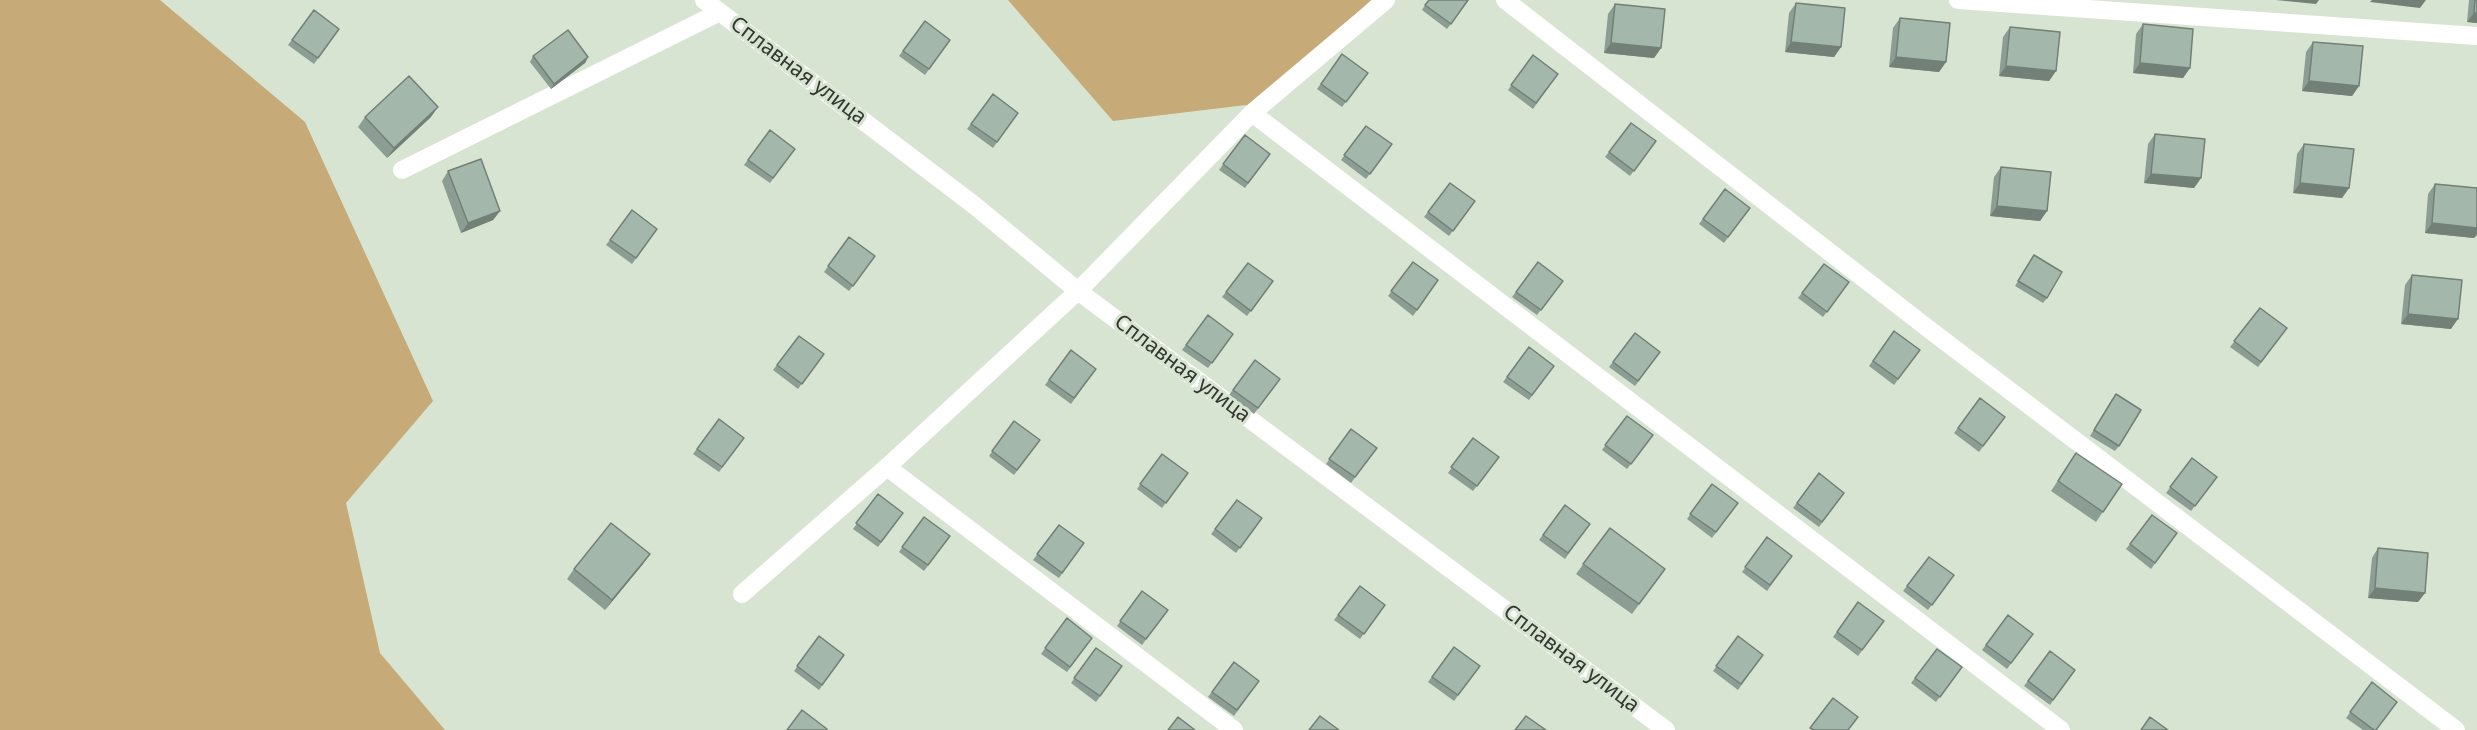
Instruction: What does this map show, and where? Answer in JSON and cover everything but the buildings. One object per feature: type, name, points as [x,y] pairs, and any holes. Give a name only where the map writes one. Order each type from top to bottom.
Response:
[{"type":"lane","name":"Сплавная улица","points":[[704,0],[974,206],[1078,291],[1666,730]]},
{"type":"lane","points":[[742,594],[887,467],[1078,291],[1252,113],[1386,0]]},
{"type":"lane","points":[[1505,0],[1930,330],[2456,730]]},
{"type":"lane","points":[[1958,0],[2477,36]]},
{"type":"lane","points":[[402,170],[720,12]]},
{"type":"lane","points":[[1252,113],[2061,730]]},
{"type":"lane","points":[[887,467],[1234,730]]},
{"type":"shaded area","points":[[0,0],[160,0],[305,122],[433,401],[346,503],[380,653],[445,730],[0,730]]},
{"type":"shaded area","points":[[1008,0],[1371,0],[1252,113],[1246,105],[1113,121]]}]
